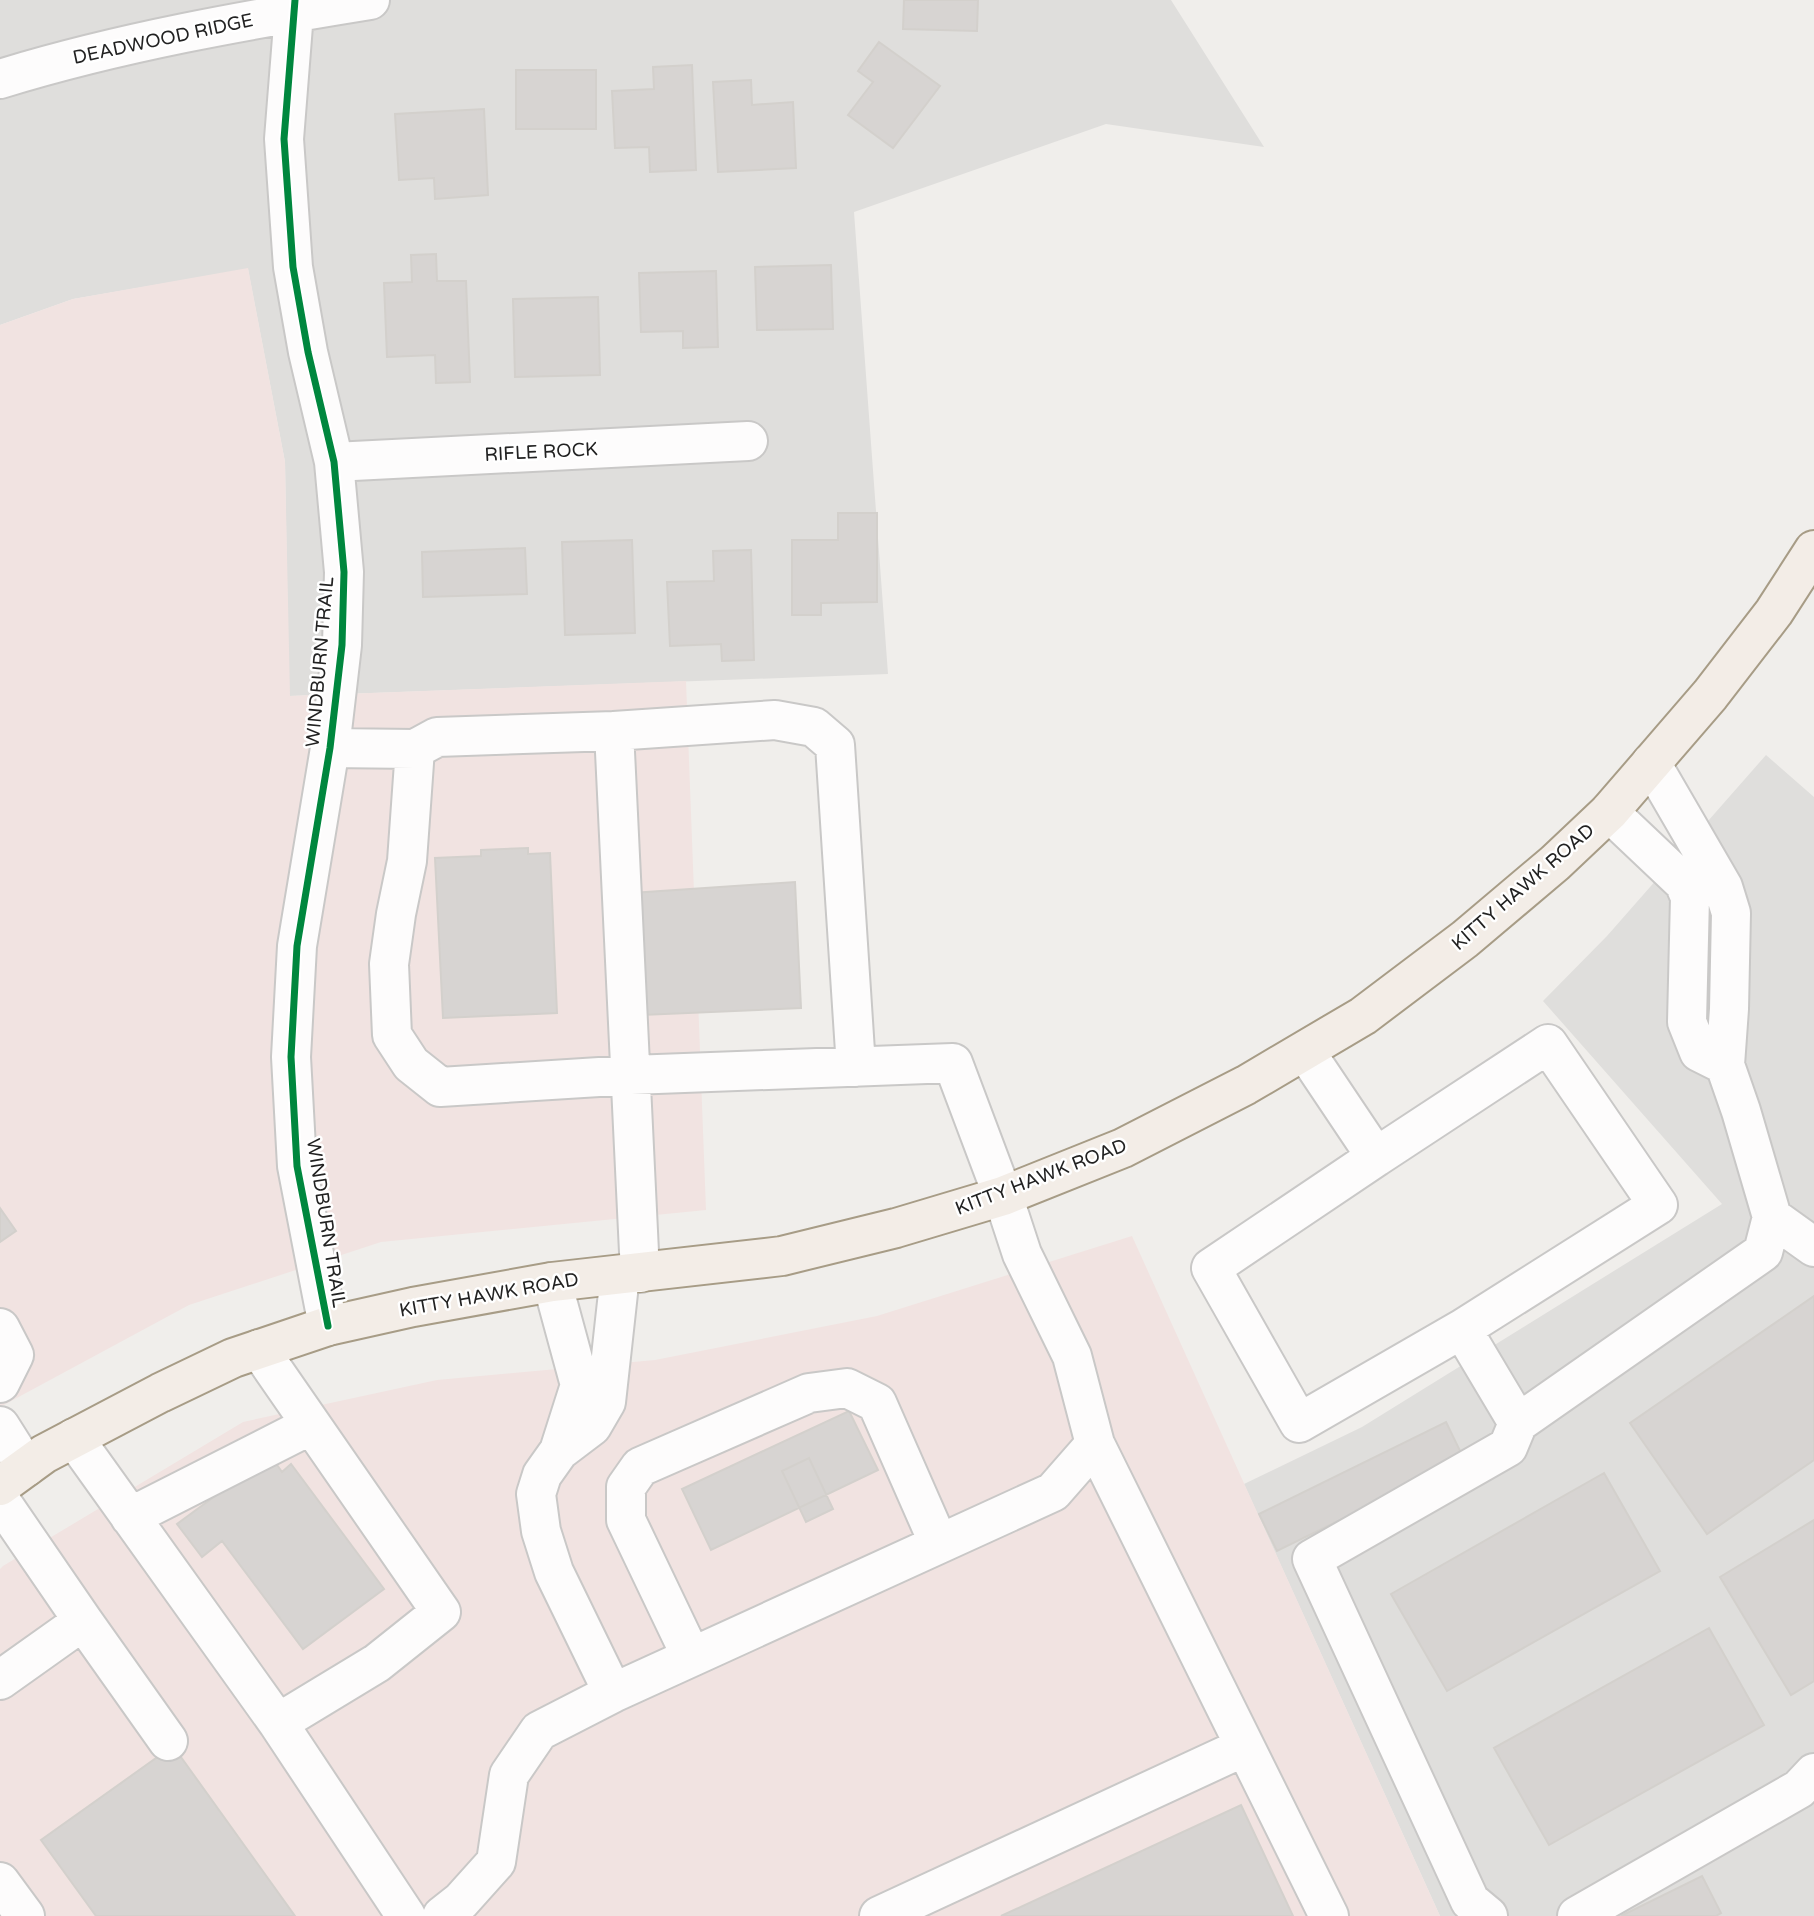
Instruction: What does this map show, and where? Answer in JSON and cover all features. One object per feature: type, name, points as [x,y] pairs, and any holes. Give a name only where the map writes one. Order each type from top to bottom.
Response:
[{"type":"main road","name":"KITTY HAWK ROAD","points":[[13,1476],[44,1454],[233,1358],[328,1326],[413,1307],[552,1282],[782,1256],[896,1228],[1003,1196],[1123,1148],[1246,1085],[1363,1016],[1465,939],[1555,863],[1609,812],[1710,695],[1766,622],[1814,550]]},
{"type":"street","name":"DEADWOOD RIDGE","points":[[0,79],[63,60],[294,6],[370,0]]},
{"type":"street","name":"WINDBURN TRAIL","points":[[294,6],[284,139],[293,267],[308,352],[334,462],[344,572],[342,645],[330,748],[297,946],[291,1057],[297,1166],[328,1326]]},
{"type":"street","name":"RIFLE ROCK","points":[[334,462],[748,441]]},
{"type":"street","points":[[330,748],[415,750],[437,737],[614,731],[775,720],[814,727],[835,745],[856,1067]]},
{"type":"street","points":[[613,1693],[554,1572],[541,1531],[536,1494],[542,1475],[559,1451],[592,1426],[606,1402],[630,1274],[631,1075],[614,731]]},
{"type":"street","points":[[415,750],[407,861],[389,964],[392,1035],[411,1064],[440,1087],[631,1075],[953,1063],[1022,1254],[1072,1356],[1096,1444],[1329,1916]]},
{"type":"street","points":[[1488,1916],[1471,1901],[1311,1559],[1508,1447],[1518,1423],[1763,1252],[1772,1217],[1725,1065],[1730,1009],[1731,913],[1723,887],[1651,763]]},
{"type":"street","points":[[1609,812],[1684,883],[1690,897],[1687,1022],[1699,1052],[1725,1065]]},
{"type":"street","points":[[1689,942],[1730,944]]},
{"type":"street","points":[[1548,1044],[1658,1205],[1462,1329],[1299,1423],[1211,1268],[1548,1044]]},
{"type":"street","points":[[1305,1051],[1376,1157]]},
{"type":"street","points":[[1772,1217],[1814,1247]]},
{"type":"street","points":[[552,1282],[580,1385],[559,1451]]},
{"type":"street","points":[[0,1328],[14,1355],[0,1383]]},
{"type":"street","points":[[1462,1329],[1518,1423]]},
{"type":"street","points":[[259,1349],[441,1612],[377,1664],[278,1723]]},
{"type":"street","points":[[691,1656],[626,1520],[626,1487],[640,1467],[809,1393],[847,1388],[877,1404],[939,1544]]},
{"type":"street","points":[[131,1517],[311,1425]]},
{"type":"street","points":[[0,1426],[13,1476]]},
{"type":"street","points":[[74,1438],[278,1723],[405,1916]]},
{"type":"street","points":[[442,1916],[461,1901],[496,1862],[509,1775],[539,1731],[691,1656],[1053,1492],[1096,1444]]},
{"type":"street","points":[[0,1500],[168,1741]]},
{"type":"street","points":[[0,1680],[83,1621]]},
{"type":"street","points":[[879,1916],[1244,1747]]},
{"type":"street","points":[[1577,1916],[1799,1789],[1814,1773]]},
{"type":"street","points":[[0,1882],[25,1916]]},
{"type":"shaded area","points":[[0,0],[1171,0],[1264,147],[1106,124],[854,212],[888,674],[289,696],[285,462],[248,269],[73,299],[0,325]]},
{"type":"shaded area","points":[[248,268],[285,462],[290,696],[686,681],[706,1210],[381,1242],[189,1305],[0,1407],[0,325],[73,299]]},
{"type":"shaded area","points":[[1766,755],[1814,797],[1814,1916],[1440,1916],[1244,1484],[1362,1427],[1722,1204],[1543,1001],[1607,936]]},
{"type":"shaded area","points":[[1132,1236],[1440,1916],[0,1916],[0,1569],[3,1566],[243,1422],[437,1380],[655,1360],[877,1316]]},
{"type":"building","points":[[904,0],[978,0],[977,31],[903,29]]},
{"type":"building","points":[[879,42],[940,86],[893,148],[848,115],[873,82],[858,71]]},
{"type":"building","points":[[692,65],[696,170],[650,172],[649,147],[615,148],[612,91],[654,89],[653,67]]},
{"type":"building","points":[[516,70],[596,70],[596,129],[516,129]]},
{"type":"building","points":[[751,80],[752,105],[793,102],[796,168],[718,172],[713,82]]},
{"type":"building","points":[[484,109],[488,195],[435,199],[434,178],[399,180],[395,114]]},
{"type":"building","points":[[436,254],[437,281],[466,281],[470,382],[436,383],[435,355],[387,357],[384,283],[412,282],[411,255]]},
{"type":"building","points":[[831,265],[833,329],[757,330],[755,267]]},
{"type":"building","points":[[716,271],[718,347],[683,348],[683,331],[641,332],[639,273]]},
{"type":"building","points":[[598,297],[600,375],[515,377],[513,299]]},
{"type":"building","points":[[838,513],[877,513],[877,602],[821,603],[821,615],[792,615],[792,540],[838,540]]},
{"type":"building","points":[[632,540],[635,633],[565,635],[562,542]]},
{"type":"building","points":[[525,548],[527,594],[423,597],[422,552]]},
{"type":"building","points":[[751,550],[754,660],[722,661],[721,644],[670,646],[667,582],[714,581],[713,551]]},
{"type":"building","points":[[528,848],[528,854],[550,853],[557,1013],[443,1018],[435,858],[481,856],[481,850]]},
{"type":"building","points":[[795,882],[801,1008],[642,1015],[632,893]]},
{"type":"building","points":[[0,1208],[16,1231],[0,1242]]},
{"type":"building","points":[[1814,1296],[1814,1460],[1707,1534],[1630,1423]]},
{"type":"building","points":[[849,1411],[878,1470],[711,1550],[682,1489]]},
{"type":"building","points":[[1446,1422],[1464,1459],[1277,1551],[1259,1514]]},
{"type":"building","points":[[809,1458],[833,1509],[806,1522],[782,1471]]},
{"type":"building","points":[[275,1462],[282,1472],[291,1464],[384,1589],[303,1649],[222,1541],[202,1557],[177,1524],[256,1466],[261,1472]]},
{"type":"building","points":[[1604,1473],[1660,1571],[1447,1691],[1391,1594]]},
{"type":"building","points":[[1814,1520],[1814,1681],[1791,1695],[1720,1577]]},
{"type":"building","points":[[1709,1628],[1764,1725],[1549,1845],[1494,1748]]},
{"type":"building","points":[[173,1746],[295,1916],[96,1916],[41,1840]]},
{"type":"building","points":[[1241,1805],[1293,1916],[1001,1916]]},
{"type":"building","points":[[1702,1876],[1721,1913],[1716,1916],[1621,1916]]},
{"type":"cycle path","points":[[295,0],[284,139],[293,267],[308,352],[334,462],[344,572],[342,645],[330,748],[297,946],[291,1057],[297,1166],[328,1326]]}]
